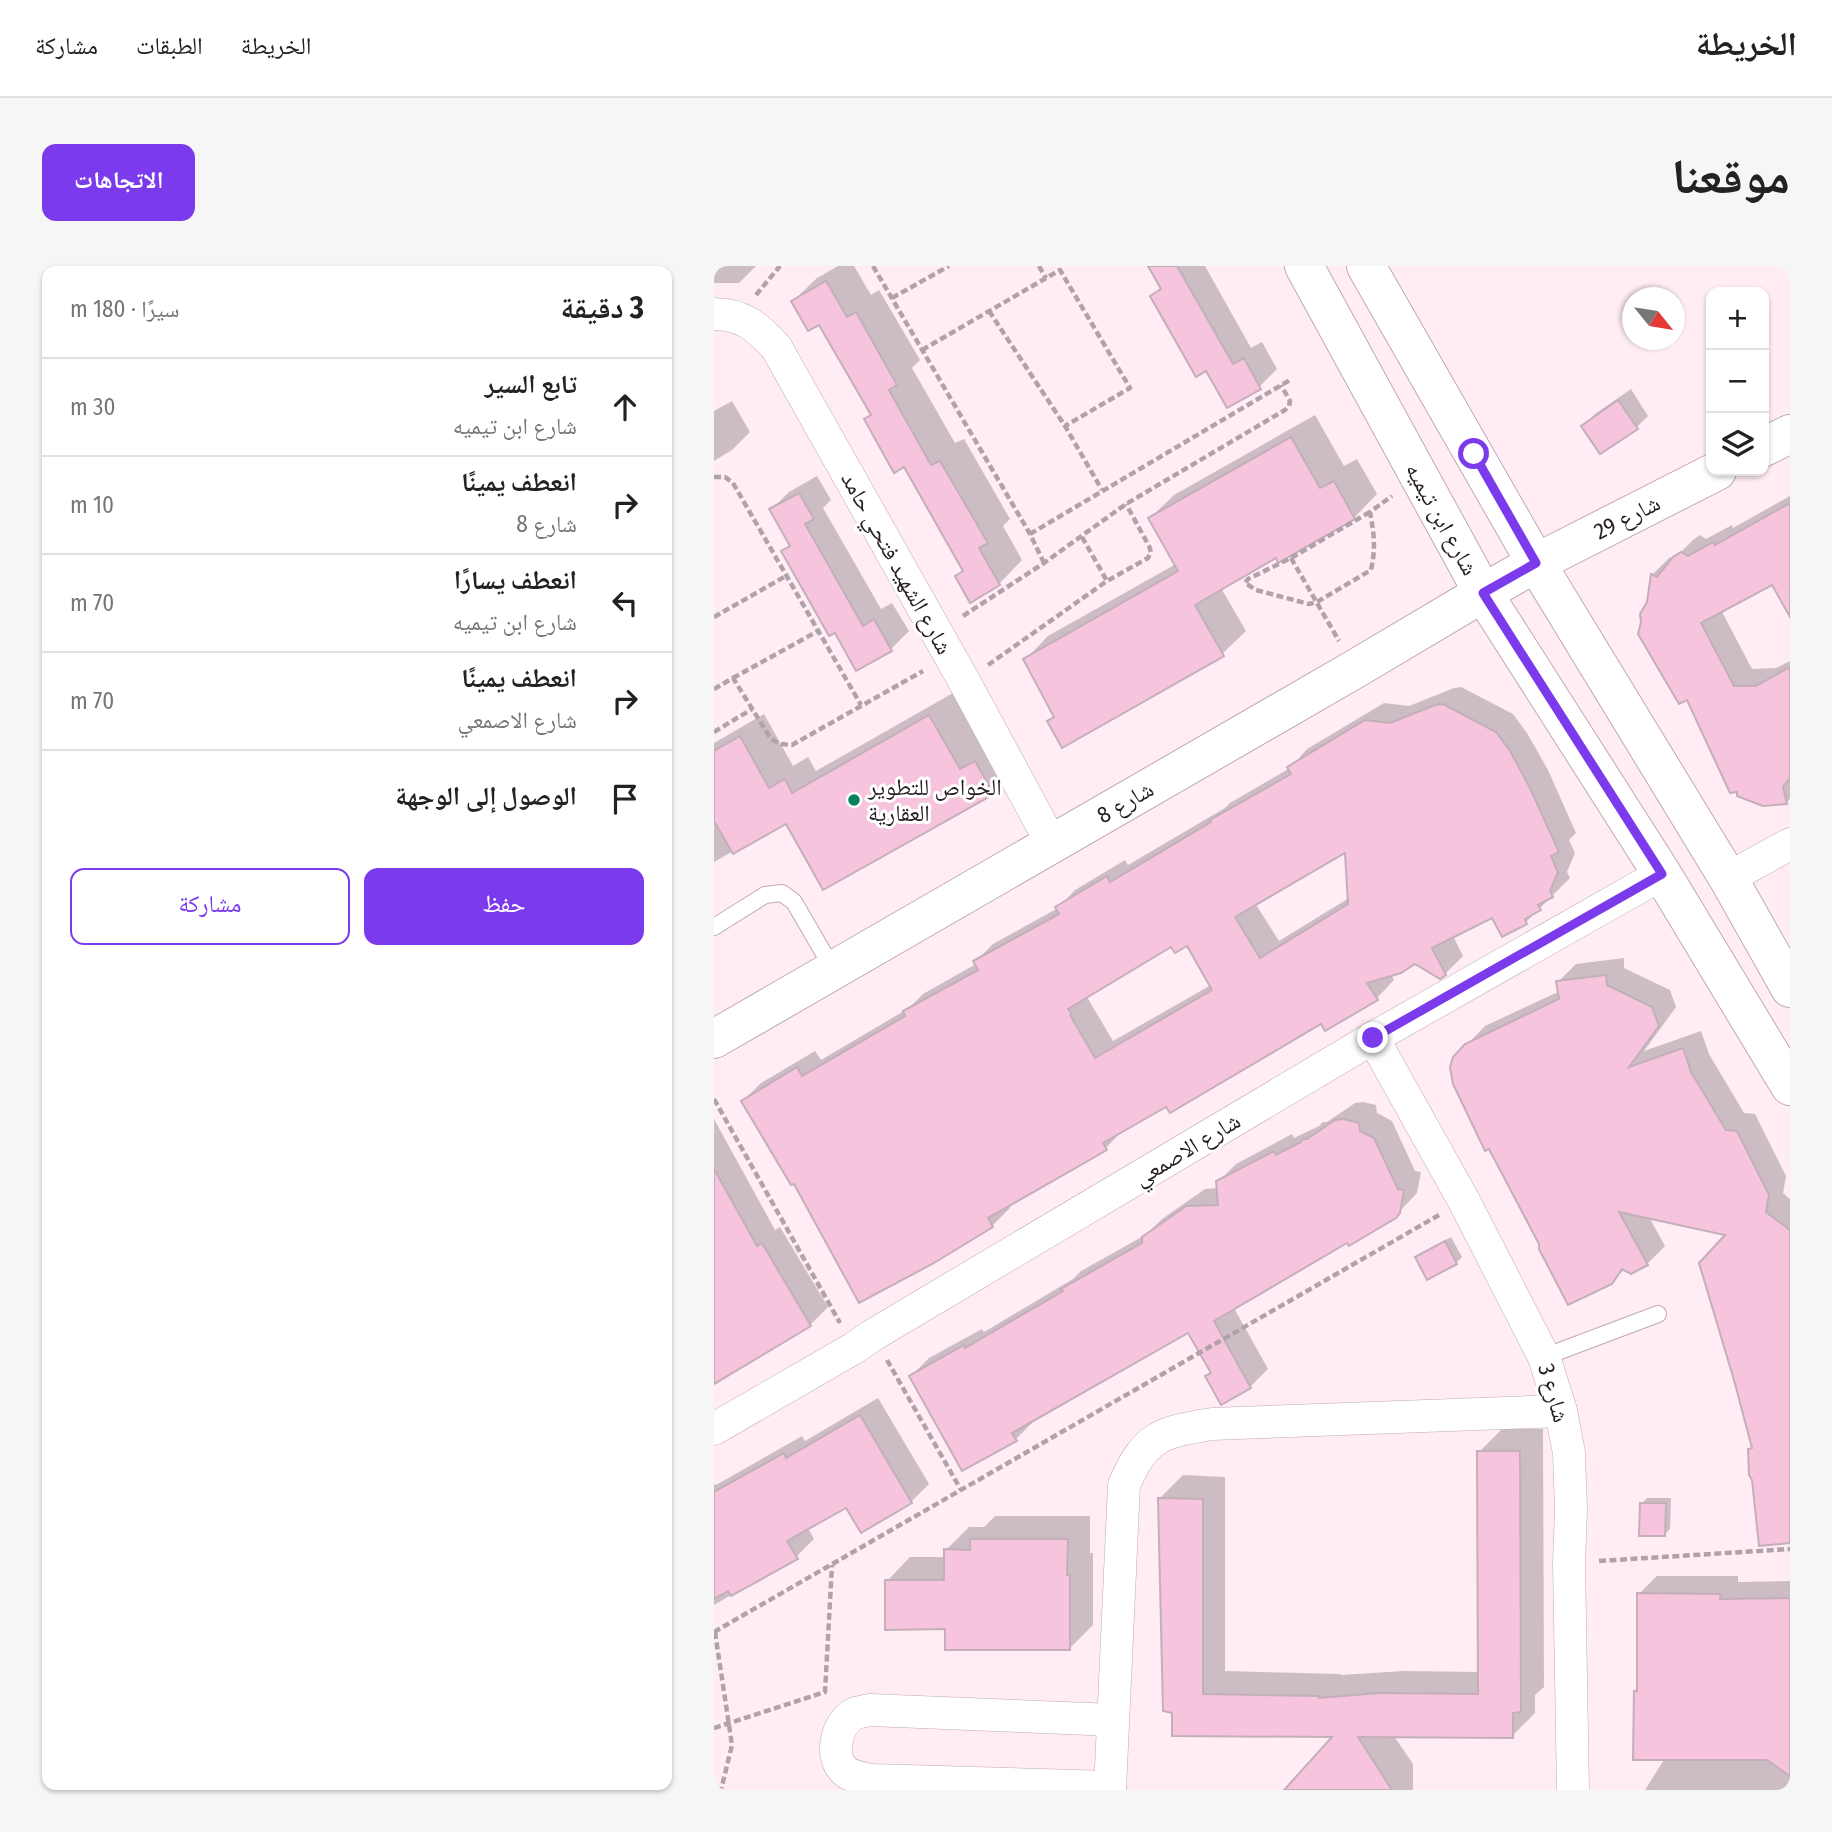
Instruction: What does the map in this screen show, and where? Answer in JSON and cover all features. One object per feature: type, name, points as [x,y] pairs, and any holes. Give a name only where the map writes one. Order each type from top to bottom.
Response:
[{"type":"street","name":"شارع ابن تيميه","points":[[1304,266],[1483,593],[1662,874],[1790,1086]]},
{"type":"street","points":[[1366,266],[1536,563],[1728,878],[1790,988]]},
{"type":"street","name":"شارع الشهيد فتحي حامد","points":[[714,314],[737,317],[752,324],[776,347],[1052,844]]},
{"type":"street","points":[[1769,444],[1790,433]]},
{"type":"street","name":"شارع 29","points":[[1536,563],[1707,476]]},
{"type":"street","name":"شارع 8","points":[[714,1039],[1536,563]]},
{"type":"street","points":[[1728,878],[1790,844]]},
{"type":"street","name":"شارع الاصمعي","points":[[714,1429],[1373,1038],[1662,874]]},
{"type":"street","name":"شارع 3","points":[[1373,1038],[1464,1201],[1544,1357],[1561,1411],[1569,1453],[1571,1510],[1569,1563],[1573,1790]]},
{"type":"street","points":[[1113,1720],[870,1710],[853,1714],[843,1724],[837,1739],[836,1756],[842,1769],[854,1776],[872,1780],[1110,1788],[1124,1485],[1133,1462],[1151,1441],[1180,1429],[1212,1424],[1561,1411]]},
{"type":"lane","points":[[714,927],[765,895],[782,893],[794,902],[834,971]]},
{"type":"lane","points":[[1544,1357],[1658,1314]]},
{"type":"path","points":[[873,266],[1030,534],[1044,563]]},
{"type":"path","points":[[892,298],[948,266]]},
{"type":"path","points":[[1039,266],[1046,278]]},
{"type":"path","points":[[922,350],[1060,270],[1130,388],[1065,426]]},
{"type":"path","points":[[989,311],[1065,426],[1102,490]]},
{"type":"path","points":[[1030,534],[1290,380]]},
{"type":"path","points":[[950,657],[1044,563],[1126,504],[1285,410],[1290,401],[1281,384]]},
{"type":"path","points":[[714,477],[725,477],[733,483],[861,705]]},
{"type":"path","points":[[1370,512],[1375,542],[1371,570],[1317,602],[1309,604],[1256,590],[1245,583],[1370,512],[1419,477]]},
{"type":"path","points":[[733,678],[771,739],[780,744],[792,745],[950,657],[1149,558],[1149,546],[1126,504]]},
{"type":"path","points":[[1082,537],[1107,581]]},
{"type":"path","points":[[1291,558],[1355,669]]},
{"type":"path","points":[[714,617],[786,576]]},
{"type":"path","points":[[714,689],[818,631]]},
{"type":"path","points":[[714,732],[752,709]]},
{"type":"path","points":[[714,1099],[864,1342],[961,1490]]},
{"type":"path","points":[[721,1790],[732,1745],[714,1632],[1464,1201]]},
{"type":"path","points":[[1569,1563],[1790,1549]]},
{"type":"path","points":[[714,1728],[825,1692],[832,1564]]},
{"type":"building","points":[[1148,266],[1177,266],[1233,364],[1244,358],[1261,389],[1227,408],[1206,371],[1196,377],[1150,296],[1161,289]]},
{"type":"building","points":[[826,281],[847,317],[856,312],[897,385],[889,390],[931,465],[940,461],[988,543],[979,548],[1000,585],[970,603],[955,576],[963,571],[904,467],[894,473],[864,419],[871,415],[819,325],[808,331],[791,301]]},
{"type":"building","points":[[1618,400],[1638,429],[1600,454],[1581,426]]},
{"type":"building","points":[[1291,437],[1320,488],[1334,481],[1355,519],[1278,563],[1276,558],[1195,605],[1224,656],[1062,748],[1047,721],[1054,717],[1023,659],[1178,571],[1148,518]]},
{"type":"building","points":[[799,493],[814,519],[805,524],[863,626],[874,619],[892,651],[856,671],[835,633],[829,636],[781,551],[790,546],[769,509]]},
{"type":"building","points":[[1790,503],[1790,617],[1772,585],[1701,623],[1734,686],[1756,686],[1790,667],[1790,778],[1783,787],[1787,804],[1763,806],[1737,796],[1737,792],[1730,793],[1687,700],[1679,704],[1638,634],[1640,614],[1647,602],[1651,574],[1657,577],[1673,557],[1681,552],[1688,556],[1713,542],[1715,545]]},
{"type":"building","points":[[1443,704],[1496,732],[1510,751],[1530,788],[1559,852],[1551,856],[1558,872],[1550,891],[1553,897],[1538,905],[1541,910],[1525,919],[1527,924],[1502,937],[1492,918],[1432,948],[1446,975],[1440,979],[1415,964],[1401,973],[1367,983],[1378,1000],[1325,1031],[1321,1024],[1170,1113],[1166,1107],[1103,1143],[1107,1150],[988,1218],[993,1227],[934,1263],[859,1303],[794,1184],[791,1185],[741,1101],[797,1067],[802,1076],[905,1016],[903,1011],[978,970],[973,961],[1059,914],[1055,907],[1107,876],[1110,882],[1291,774],[1287,767],[1365,720],[1390,723]],"holes":[[[1345,853],[1348,904],[1260,958],[1235,917]],[[1187,946],[1212,990],[1095,1058],[1068,1009],[1171,947],[1175,953]]]},
{"type":"building","points":[[929,715],[960,769],[975,761],[994,794],[823,890],[786,824],[733,854],[714,821],[714,751],[740,736],[769,788],[785,779],[792,793]]},
{"type":"building","points":[[1606,975],[1607,985],[1652,1007],[1659,1026],[1629,1067],[1683,1048],[1691,1072],[1726,1130],[1737,1131],[1769,1195],[1766,1212],[1790,1230],[1790,1543],[1759,1546],[1752,1480],[1749,1475],[1748,1449],[1752,1448],[1699,1263],[1725,1235],[1619,1212],[1648,1265],[1631,1274],[1622,1269],[1612,1284],[1568,1305],[1489,1149],[1485,1151],[1453,1084],[1450,1067],[1453,1057],[1465,1044],[1559,999],[1556,981]]},
{"type":"building","points":[[1344,1119],[1359,1123],[1360,1131],[1374,1138],[1398,1189],[1404,1190],[1400,1213],[1349,1246],[1347,1243],[1214,1321],[1251,1388],[1221,1405],[1205,1376],[1211,1373],[1188,1333],[1012,1433],[1017,1441],[962,1471],[909,1376],[964,1345],[965,1348],[1142,1243],[1142,1237],[1186,1206],[1218,1205],[1216,1181],[1274,1151],[1276,1155],[1335,1120]]},
{"type":"building","points":[[714,1169],[757,1246],[762,1243],[811,1326],[714,1384]]},
{"type":"building","points":[[1445,1241],[1457,1264],[1427,1280],[1415,1257]]},
{"type":"building","points":[[860,1415],[912,1503],[861,1533],[846,1508],[787,1541],[798,1559],[731,1596],[728,1591],[714,1599],[714,1492],[784,1453],[786,1458]]},
{"type":"building","points":[[1477,1451],[1520,1451],[1521,1712],[1513,1713],[1513,1738],[1358,1737],[1392,1790],[1284,1790],[1332,1737],[1172,1736],[1172,1713],[1163,1711],[1158,1498],[1203,1499],[1203,1694],[1319,1698],[1380,1693],[1478,1694]]},
{"type":"building","points":[[1640,1503],[1666,1503],[1665,1536],[1639,1536]]},
{"type":"building","points":[[970,1539],[1068,1539],[1070,1650],[945,1650],[945,1629],[885,1630],[885,1580],[944,1580],[944,1549],[970,1550]]},
{"type":"building","points":[[1637,1593],[1721,1594],[1720,1599],[1790,1598],[1790,1776],[1767,1760],[1633,1760],[1634,1691],[1637,1691]]},
{"type":"place","name":"الخواص للتطوير العقارية","points":[[854,800]]},
{"type":"route","points":[[1373,1038],[1662,874],[1483,593],[1536,563],[1474,454]]}]
